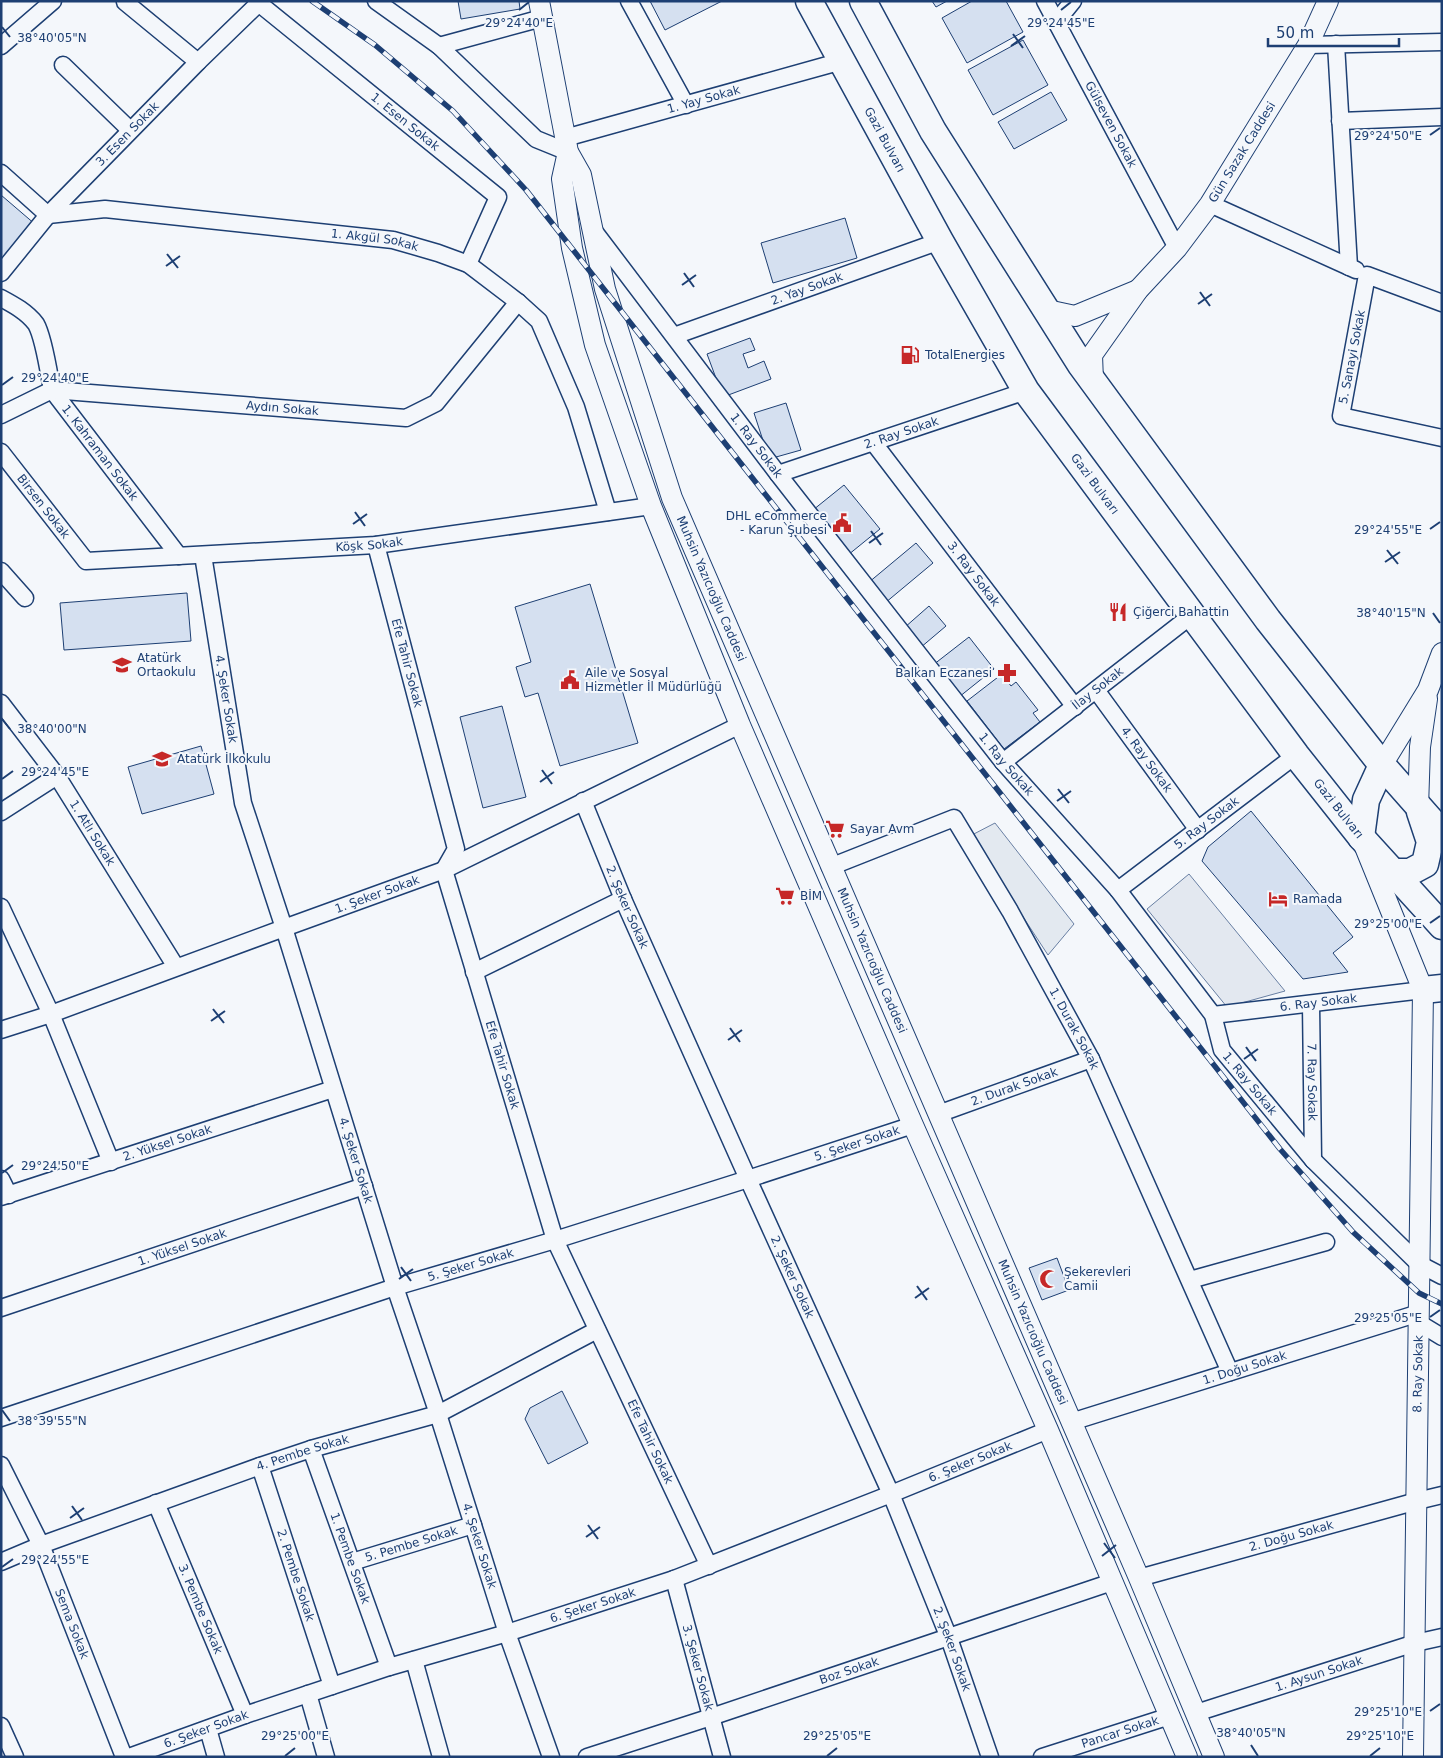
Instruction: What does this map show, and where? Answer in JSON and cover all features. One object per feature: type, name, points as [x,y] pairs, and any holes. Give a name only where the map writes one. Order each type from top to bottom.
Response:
[{"type":"highway","name":"Gazi Bulvarı","points":[[809,1],[940,241],[1026,391],[1296,755],[1361,837],[1442,926]]},
{"type":"highway","points":[[863,1],[933,131],[1080,365],[1268,620],[1382,766],[1442,833]]},
{"type":"highway","points":[[1361,837],[1366,800],[1382,766]]},
{"type":"highway","points":[[1392,872],[1410,872],[1425,864],[1430,842],[1418,808]]},
{"type":"street","points":[[1,46],[53,1]]},
{"type":"street","points":[[376,1],[439,46],[536,139],[566,145]]},
{"type":"street","points":[[629,1],[686,105]]},
{"type":"street","name":"Gülseven Sokak","points":[[1045,1],[1176,248]]},
{"type":"street","points":[[1056,22],[1073,1]]},
{"type":"street","name":"Gün Sazak Caddesi","points":[[1092,381],[1092,356],[1138,290],[1176,248],[1210,204],[1308,45],[1328,1]]},
{"type":"street","points":[[125,2],[198,62]]},
{"type":"street","name":"3. Esen Sokak","points":[[1,273],[48,215],[258,2]]},
{"type":"street","name":"1. Esen Sokak","points":[[258,2],[498,197],[468,264]]},
{"type":"street","points":[[439,46],[540,10]]},
{"type":"street","name":"Muhsin Yazıcıoğlu Caddesi","points":[[540,10],[566,145],[581,175],[605,289],[672,498],[1139,1578],[1214,1757]]},
{"type":"street","points":[[1308,45],[1442,42]]},
{"type":"street","points":[[1336,44],[1349,267]]},
{"type":"street","name":"1. Yay Sokak","points":[[566,145],[686,105],[842,62]]},
{"type":"street","points":[[63,65],[130,130]]},
{"type":"street","points":[[1340,121],[1442,117]]},
{"type":"street","name":"Muhsin Yazıcıoğlu Caddesi","points":[[566,145],[562,179],[572,248],[595,345],[651,506],[740,725],[913,1125],[1048,1430],[1188,1757]]},
{"type":"street","points":[[1,173],[48,215]]},
{"type":"street","points":[[1210,204],[1349,267],[1442,303]]},
{"type":"street","name":"1. Akgül Sokak","points":[[48,215],[105,208],[393,240],[468,264],[539,320],[576,407],[608,512]]},
{"type":"street","name":"1. Ray Sokak","points":[[591,227],[778,474],[1003,762],[1118,890],[1214,1015],[1222,1050],[1313,1160],[1420,1264],[1442,1276]]},
{"type":"street","name":"2. Yay Sokak","points":[[674,336],[940,241]]},
{"type":"street","name":"5. Sanayi Sokak","points":[[1368,275],[1340,416],[1442,438]]},
{"type":"street","points":[[1047,310],[1075,316],[1138,290]]},
{"type":"street","name":"1. Kahraman Sokak","points":[[1,298],[21,309],[36,325],[47,360],[52,390],[179,556]]},
{"type":"street","name":"Aydın Sokak","points":[[1,414],[52,390],[406,418],[436,403],[518,302]]},
{"type":"street","name":"2. Ray Sokak","points":[[778,474],[1026,391]]},
{"type":"street","name":"3. Ray Sokak","points":[[873,442],[1075,707]]},
{"type":"street","name":"Birsen Sokak","points":[[1,452],[86,561]]},
{"type":"street","points":[[651,506],[672,498]]},
{"type":"street","name":"Köşk Sokak","points":[[86,561],[376,545],[651,506]]},
{"type":"street","name":"Efe Tahir Sokak","points":[[376,545],[456,849],[444,870],[555,1240],[709,1566]]},
{"type":"street","name":"4. Şeker Sokak","points":[[203,555],[243,803],[284,928],[395,1287],[438,1414],[507,1633],[551,1757]]},
{"type":"street","points":[[1,571],[25,598]]},
{"type":"street","name":"İlay Sokak","points":[[1003,762],[1192,615]]},
{"type":"street","points":[[1382,766],[1428,690],[1442,653]]},
{"type":"street","name":"4. Ray Sokak","points":[[1096,690],[1198,830]]},
{"type":"street","points":[[1418,808],[1420,747],[1428,690]]},
{"type":"street","name":"1. Atlı Sokak","points":[[1,703],[57,776],[176,967]]},
{"type":"street","name":"1. Şeker Sokak","points":[[1,1030],[52,1014],[444,870],[740,725]]},
{"type":"street","name":"5. Ray Sokak","points":[[1118,890],[1296,755]]},
{"type":"street","points":[[1,812],[57,776]]},
{"type":"street","name":"2. Şeker Sokak","points":[[583,802],[623,899],[891,1494],[949,1638],[990,1757]]},
{"type":"street","name":"1. Durak Sokak","points":[[830,867],[954,818],[1010,911],[1092,1059],[1230,1372]]},
{"type":"street","points":[[1361,837],[1432,989]]},
{"type":"street","points":[[474,972],[623,899]]},
{"type":"street","points":[[1,907],[52,1014],[111,1162]]},
{"type":"street","name":"6. Ray Sokak","points":[[1214,1015],[1432,989]]},
{"type":"street","name":"8. Ray Sokak","points":[[1414,1757],[1420,1264],[1432,989]]},
{"type":"street","name":"7. Ray Sokak","points":[[1311,1004],[1313,1160]]},
{"type":"street","name":"2. Durak Sokak","points":[[938,1114],[1092,1059]]},
{"type":"street","name":"2. Yüksel Sokak","points":[[5,1196],[334,1090]]},
{"type":"street","name":"5. Şeker Sokak","points":[[1,1418],[395,1287],[555,1240],[913,1125]]},
{"type":"street","points":[[1,1179],[5,1196]]},
{"type":"street","name":"1. Yüksel Sokak","points":[[1,1308],[364,1186]]},
{"type":"street","points":[[1190,1280],[1326,1242]]},
{"type":"street","points":[[1419,1318],[1442,1336]]},
{"type":"street","name":"1. Doğu Sokak","points":[[1071,1422],[1230,1372],[1419,1318]]},
{"type":"street","name":"4. Pembe Sokak","points":[[1,1562],[41,1545],[260,1466],[311,1449],[438,1414],[597,1330]]},
{"type":"street","points":[[1048,1430],[1071,1422]]},
{"type":"street","name":"6. Şeker Sokak","points":[[129,1757],[245,1715],[389,1667],[507,1633],[674,1579],[1048,1430]]},
{"type":"street","name":"1. Pembe Sokak","points":[[311,1449],[389,1667]]},
{"type":"street","name":"Sema Sokak","points":[[1,1466],[41,1545],[124,1757]]},
{"type":"street","name":"2. Pembe Sokak","points":[[260,1466],[332,1686]]},
{"type":"street","name":"2. Doğu Sokak","points":[[1139,1578],[1442,1495]]},
{"type":"street","name":"3. Pembe Sokak","points":[[156,1503],[245,1715]]},
{"type":"street","name":"5. Pembe Sokak","points":[[352,1562],[473,1525]]},
{"type":"street","name":"3. Şeker Sokak","points":[[674,1579],[722,1757]]},
{"type":"street","name":"Boz Sokak","points":[[587,1757],[949,1638],[1112,1582]]},
{"type":"street","name":"1. Aysun Sokak","points":[[1196,1713],[1415,1643],[1442,1637]]},
{"type":"street","points":[[414,1660],[442,1757]]},
{"type":"street","points":[[308,1694],[326,1757]]},
{"type":"street","name":"Pancar Sokak","points":[[1042,1757],[1170,1716]]},
{"type":"street","points":[[1,1726],[15,1757]]},
{"type":"street","points":[[208,1729],[216,1757]]},
{"type":"shaded area","points":[[995,823],[1074,924],[1048,955],[970,836]]},
{"type":"shaded area","points":[[1189,874],[1285,991],[1227,1007],[1147,909]]},
{"type":"building","points":[[458,1],[519,1],[520,9],[461,19]]},
{"type":"building","points":[[650,1],[722,1],[665,30]]},
{"type":"building","points":[[932,1],[947,1],[936,7]]},
{"type":"building","points":[[972,1],[1006,1],[1023,32],[967,63],[942,18]]},
{"type":"building","points":[[1023,40],[1048,85],[993,115],[968,70]]},
{"type":"building","points":[[1051,92],[1067,120],[1014,149],[998,122]]},
{"type":"building","points":[[1,195],[36,225],[1,265]]},
{"type":"building","points":[[845,218],[857,258],[773,283],[761,243]]},
{"type":"building","points":[[750,338],[755,350],[743,354],[748,368],[764,361],[771,379],[723,397],[707,354]]},
{"type":"building","points":[[786,403],[801,450],[769,459],[754,413]]},
{"type":"building","points":[[844,485],[880,529],[848,555],[813,510]]},
{"type":"building","points":[[916,543],[933,563],[885,603],[868,583]]},
{"type":"building","name":"Aile ve Sosyal Hizmetler İl Müdürlüğü","points":[[590,584],[638,743],[560,766],[538,693],[525,697],[516,667],[531,662],[515,607]]},
{"type":"building","points":[[187,593],[191,641],[64,650],[60,603]]},
{"type":"building","points":[[929,606],[946,626],[920,648],[904,628]]},
{"type":"building","points":[[969,637],[994,669],[959,697],[933,665]]},
{"type":"building","points":[[1002,674],[1011,686],[1016,682],[1038,710],[1033,713],[1040,722],[1004,749],[967,701]]},
{"type":"building","points":[[502,706],[526,797],[483,808],[460,717]]},
{"type":"building","points":[[201,746],[214,794],[142,814],[128,767]]},
{"type":"building","name":"Ramada","points":[[1251,811],[1353,937],[1333,953],[1348,972],[1303,979],[1202,861],[1208,847]]},
{"type":"building","name":"Şekerevleri Camii","points":[[1057,1258],[1069,1290],[1042,1300],[1029,1268]]},
{"type":"building","points":[[562,1391],[588,1443],[548,1464],[525,1419],[530,1408]]},
{"type":"railway","points":[[312,1],[375,45],[453,111],[526,190],[1280,1149],[1353,1232],[1419,1293],[1442,1304]]},
{"type":"place","name":"TotalEnergies","points":[[910,355]]},
{"type":"place","name":"DHL eCommerce - Karun Şubesi","points":[[842,523]]},
{"type":"place","name":"Çiğerci Bahattin","points":[[1118,612]]},
{"type":"place","name":"Atatürk Ortaokulu","points":[[122,665]]},
{"type":"place","name":"Balkan Eczanesi","points":[[1007,673]]},
{"type":"place","name":"Aile ve Sosyal Hizmetler İl Müdürlüğü","points":[[570,680]]},
{"type":"place","name":"Atatürk İlkokulu","points":[[162,759]]},
{"type":"place","name":"Sayar Avm","points":[[835,829]]},
{"type":"place","name":"BİM","points":[[785,896]]},
{"type":"place","name":"Ramada","points":[[1278,899]]},
{"type":"place","name":"Şekerevleri Camii","points":[[1049,1279]]}]
